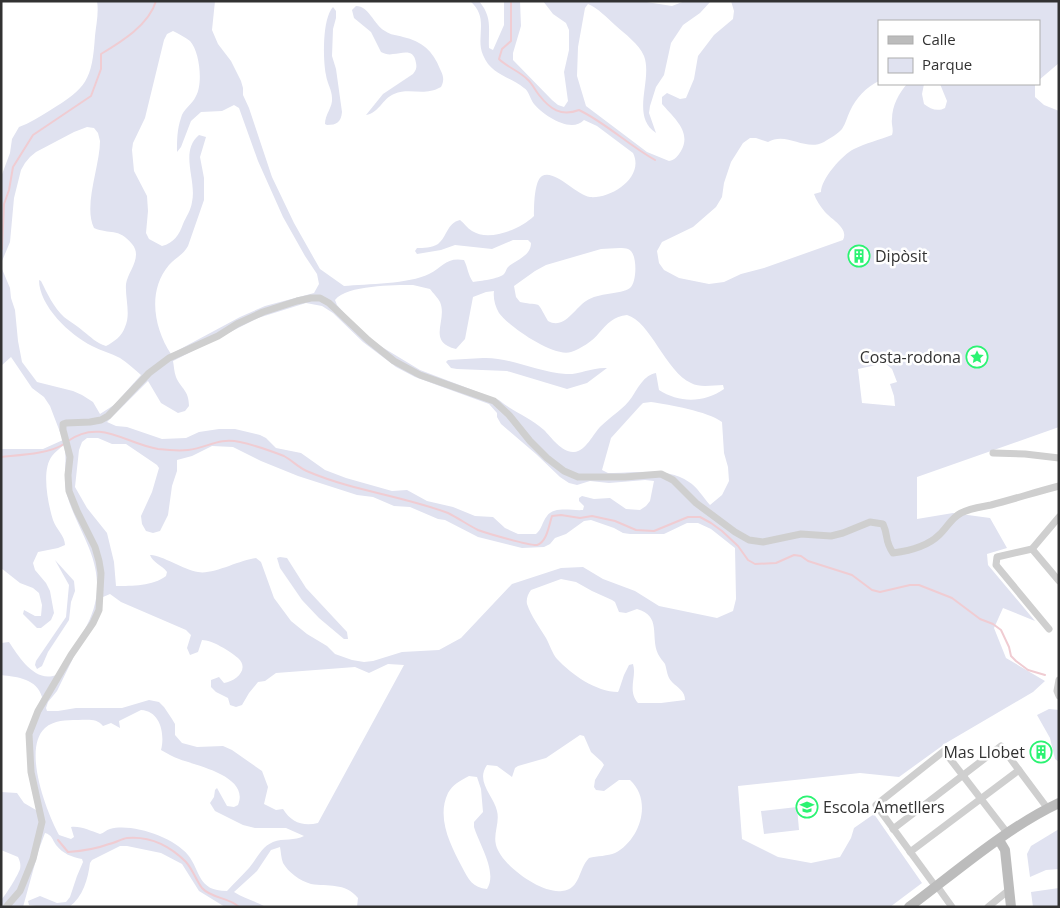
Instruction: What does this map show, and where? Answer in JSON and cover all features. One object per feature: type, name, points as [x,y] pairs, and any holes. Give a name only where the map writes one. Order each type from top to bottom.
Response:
[{"type":"street","points":[[6,907],[20,891],[33,859],[42,822],[31,772],[29,734],[38,711],[71,655],[93,624],[99,610],[101,573],[99,561],[95,547],[77,512],[69,491],[70,457],[62,427],[63,424],[101,420],[108,416],[149,373],[169,358],[218,336],[237,324],[264,312],[304,300],[320,298],[394,361],[420,375],[494,401],[509,414],[541,453],[564,471],[578,477],[625,477],[661,474],[673,480],[696,502],[736,532],[750,540],[763,542],[801,534],[831,536],[870,522],[884,524],[887,533],[886,543],[893,553],[902,552],[916,548],[939,536],[960,513],[1059,486]]},
{"type":"street","points":[[993,453],[1059,458]]},
{"type":"street","points":[[1049,629],[996,565],[998,557],[1032,549],[1058,519]]},
{"type":"street","points":[[1032,549],[1059,581]]},
{"type":"street","points":[[1059,680],[1057,691],[1059,696]]},
{"type":"street","points":[[893,829],[1001,746],[1048,808]]},
{"type":"street","points":[[952,907],[876,805],[944,751],[981,798],[1004,837],[1012,907]]},
{"type":"street","points":[[910,852],[1019,770]]},
{"type":"street","points":[[909,907],[1004,837],[1048,808],[1059,803]]},
{"type":"street","points":[[988,907],[1009,890]]},
{"type":"green space","points":[[97,1],[215,1],[212,30],[218,44],[231,61],[241,81],[243,95],[272,177],[294,223],[320,269],[344,286],[411,280],[429,274],[449,261],[458,259],[464,260],[473,282],[498,277],[504,274],[508,267],[529,251],[531,243],[528,240],[513,240],[492,249],[455,245],[441,250],[417,254],[415,251],[417,248],[438,244],[452,224],[460,220],[472,231],[487,235],[496,235],[528,221],[534,216],[537,183],[542,176],[553,176],[584,195],[598,197],[624,185],[634,170],[633,153],[597,126],[584,120],[572,125],[550,118],[534,104],[526,89],[496,71],[486,62],[480,41],[481,21],[476,7],[470,1],[479,1],[486,13],[489,24],[489,48],[493,50],[504,25],[504,1],[520,1],[521,26],[513,53],[513,60],[552,100],[564,107],[568,101],[564,72],[569,50],[569,30],[566,23],[553,14],[543,1],[640,1],[672,6],[685,1],[711,1],[700,13],[683,25],[671,43],[664,75],[656,87],[650,106],[649,113],[656,133],[648,126],[644,117],[646,66],[642,52],[631,39],[599,11],[588,4],[585,8],[578,47],[577,76],[586,106],[647,152],[669,161],[675,159],[680,153],[684,144],[684,138],[680,126],[662,104],[662,97],[667,93],[680,99],[686,98],[694,79],[698,56],[714,35],[733,19],[734,11],[731,1],[1059,1],[1059,63],[1040,79],[1040,20],[878,20],[878,82],[858,97],[842,129],[824,142],[810,145],[782,139],[768,142],[750,138],[743,143],[731,162],[724,183],[722,197],[716,207],[693,227],[662,242],[657,251],[659,263],[664,270],[679,278],[709,284],[724,282],[741,274],[764,268],[843,240],[844,232],[842,228],[825,212],[814,194],[821,192],[828,174],[849,152],[892,135],[893,109],[906,85],[924,85],[922,94],[924,104],[931,109],[937,110],[945,108],[947,101],[940,85],[1035,85],[1035,97],[1044,105],[1059,111],[1059,427],[917,477],[917,519],[953,513],[990,518],[1007,548],[987,554],[988,565],[1035,621],[1003,608],[994,628],[1006,658],[1045,681],[1033,692],[946,743],[899,777],[860,773],[738,786],[742,839],[778,857],[811,863],[840,857],[851,838],[854,828],[874,814],[922,883],[890,907],[357,907],[358,898],[348,889],[311,884],[295,876],[283,863],[280,847],[271,850],[257,871],[234,892],[266,907],[225,907],[199,891],[182,864],[161,853],[120,846],[92,860],[81,893],[69,907],[43,907],[29,905],[28,901],[40,896],[57,903],[66,902],[70,897],[83,862],[82,859],[62,851],[51,836],[45,833],[23,907],[1,907],[1,900],[19,872],[20,862],[18,857],[1,850],[1,792],[17,793],[24,803],[36,810],[29,726],[42,697],[36,686],[26,680],[1,675],[1,643],[9,642],[28,667],[35,672],[48,676],[56,675],[85,630],[96,601],[97,585],[95,567],[89,548],[67,495],[64,445],[53,455],[49,462],[46,478],[51,513],[65,545],[38,552],[33,563],[35,570],[50,591],[54,613],[51,620],[41,628],[37,628],[23,614],[24,610],[35,616],[41,616],[42,605],[39,593],[33,588],[20,583],[1,568],[1,449],[43,449],[63,440],[50,406],[44,397],[32,388],[11,357],[1,366],[1,177],[10,153],[12,139],[19,127],[62,103],[72,96],[85,81],[92,63]],"holes":[[[173,31],[190,41],[196,53],[200,76],[198,91],[182,115],[177,135],[177,152],[181,147],[191,121],[201,112],[222,111],[234,105],[239,108],[258,161],[283,217],[317,274],[319,284],[314,293],[265,306],[240,317],[171,354],[160,333],[155,310],[155,298],[162,275],[188,246],[204,200],[204,178],[200,157],[206,137],[199,135],[193,142],[190,150],[189,158],[193,194],[190,211],[180,232],[170,243],[162,246],[149,239],[146,233],[147,196],[134,171],[132,150],[133,143],[145,118],[167,34]],[[87,127],[94,128],[98,133],[100,141],[90,209],[94,228],[122,235],[135,249],[134,264],[126,284],[127,322],[120,336],[106,346],[96,342],[64,317],[54,305],[39,280],[44,300],[57,319],[74,335],[92,346],[120,358],[141,375],[114,405],[100,414],[93,402],[82,395],[37,382],[22,362],[15,310],[10,288],[2,269],[2,261],[10,242],[14,198],[21,170],[36,152],[74,132]],[[601,249],[628,249],[634,256],[635,261],[634,280],[630,288],[621,292],[591,298],[564,321],[559,323],[548,321],[538,305],[520,302],[516,297],[514,286],[546,265]],[[413,285],[430,289],[439,300],[442,309],[440,336],[442,341],[456,349],[465,339],[473,297],[494,291],[495,305],[504,319],[521,333],[543,346],[563,353],[571,352],[593,339],[611,321],[627,315],[635,319],[651,336],[674,369],[682,377],[695,385],[723,385],[724,389],[716,394],[700,399],[683,399],[659,390],[656,373],[652,374],[642,382],[625,405],[601,426],[582,449],[570,452],[557,444],[539,425],[499,400],[420,370],[377,344],[354,324],[337,305],[335,300],[350,291],[360,289]],[[306,303],[322,306],[333,313],[363,342],[396,367],[415,377],[489,404],[497,413],[501,424],[569,483],[577,485],[590,481],[609,483],[654,481],[650,501],[640,510],[626,509],[610,498],[594,499],[582,496],[579,498],[579,501],[584,506],[583,510],[554,511],[547,516],[536,534],[518,534],[505,528],[493,517],[475,516],[453,507],[427,501],[407,490],[392,491],[325,470],[301,453],[276,448],[260,435],[235,429],[219,429],[199,432],[186,438],[162,439],[107,422],[148,381],[161,403],[178,413],[185,411],[189,406],[188,396],[176,377],[173,361],[258,318]],[[885,363],[892,369],[897,382],[890,384],[895,406],[862,403],[858,369]],[[651,402],[688,409],[722,422],[724,453],[729,481],[722,495],[710,505],[695,487],[680,477],[660,472],[608,473],[602,470],[611,438],[643,403]],[[87,438],[98,438],[112,444],[126,444],[157,465],[159,468],[152,492],[141,516],[142,524],[146,531],[153,533],[160,531],[168,515],[172,486],[177,471],[177,460],[192,456],[212,446],[233,447],[298,476],[357,495],[373,497],[394,506],[410,507],[445,520],[478,537],[522,548],[544,547],[555,538],[566,534],[584,521],[591,520],[630,534],[664,534],[687,523],[698,523],[711,529],[735,548],[736,599],[733,611],[717,618],[659,606],[635,591],[603,579],[583,567],[561,568],[512,584],[461,638],[439,650],[402,652],[373,661],[352,660],[335,654],[327,646],[307,634],[291,621],[274,598],[261,562],[256,558],[211,571],[198,572],[150,555],[167,572],[166,576],[149,584],[116,586],[114,562],[107,533],[87,508],[75,487],[79,450],[82,442]],[[561,579],[576,582],[612,600],[615,602],[619,612],[626,613],[637,609],[645,612],[653,622],[658,654],[665,664],[669,678],[682,692],[685,700],[638,703],[633,693],[633,664],[629,665],[618,692],[601,689],[584,681],[563,665],[554,654],[527,604],[531,590]],[[110,594],[121,602],[186,630],[191,635],[187,648],[190,655],[198,652],[202,640],[221,646],[238,658],[243,666],[237,677],[224,683],[219,677],[211,680],[211,687],[228,698],[230,705],[236,707],[242,705],[258,682],[265,681],[276,673],[355,667],[369,673],[388,664],[404,665],[318,823],[313,824],[302,824],[290,817],[283,809],[276,810],[264,804],[268,787],[262,771],[232,750],[223,746],[197,747],[182,743],[175,735],[175,724],[159,702],[149,700],[122,708],[76,708],[47,711],[48,702],[57,691],[103,597]],[[141,710],[148,711],[157,719],[160,725],[162,731],[161,750],[220,774],[236,787],[240,795],[238,805],[234,807],[227,806],[217,788],[215,790],[214,797],[210,803],[215,811],[243,825],[255,828],[286,828],[304,836],[269,844],[227,891],[210,888],[201,879],[192,861],[181,848],[173,842],[152,833],[119,828],[109,829],[100,834],[82,828],[71,827],[74,837],[71,839],[59,835],[43,797],[39,781],[36,765],[36,750],[39,738],[45,728],[52,723],[60,721],[92,720],[101,723],[103,726],[111,723],[120,728],[119,721]],[[580,735],[584,736],[591,752],[604,765],[595,780],[594,787],[596,790],[604,791],[619,780],[630,780],[637,789],[641,798],[642,809],[637,830],[624,847],[615,853],[589,858],[585,862],[573,887],[562,891],[553,891],[533,883],[523,877],[499,853],[495,841],[498,819],[497,811],[486,789],[483,777],[487,765],[497,766],[512,777],[515,768],[546,758]],[[469,776],[477,777],[481,789],[483,812],[474,822],[474,827],[489,866],[490,882],[487,889],[478,887],[469,879],[453,850],[444,822],[445,802],[448,793],[454,785]]]},
{"type":"green space","points":[[356,6],[368,12],[381,28],[387,32],[416,41],[426,48],[434,57],[442,73],[441,87],[423,92],[406,91],[394,94],[386,99],[374,112],[366,115],[383,94],[413,74],[416,65],[415,58],[408,52],[388,54],[381,52],[371,32],[354,18],[352,10]]},
{"type":"green space","points":[[333,7],[336,11],[336,18],[333,29],[332,56],[336,69],[342,112],[338,122],[327,125],[325,120],[332,98],[325,68],[324,40],[329,13]]},
{"type":"green space","points":[[483,358],[504,360],[545,371],[566,374],[607,368],[587,383],[567,389],[507,371],[451,368],[446,362],[448,360]]},
{"type":"green space","points":[[277,558],[287,558],[306,588],[347,632],[348,639],[344,639],[319,618],[302,600],[280,568]]},
{"type":"green space","points":[[55,560],[74,581],[75,591],[71,602],[69,620],[48,652],[42,666],[37,669],[36,661],[66,617],[69,585]]},
{"type":"green space","points":[[1049,709],[1059,710],[1059,762],[1055,759],[1050,738],[1037,715]]},
{"type":"green space","points":[[797,807],[799,830],[764,834],[761,811]]},
{"type":"green space","points":[[1059,829],[1059,869],[1046,870],[1030,877],[1027,854],[1031,846]]},
{"type":"green space","points":[[1059,888],[1059,907],[1033,907],[1031,892]]},
{"type":"waterway","points":[[2,249],[4,204],[9,190],[13,167],[33,135],[91,96],[101,69],[101,54],[141,25],[156,1]]},
{"type":"waterway","points":[[511,1],[511,41],[502,49],[499,59],[529,81],[543,100],[552,108],[567,113],[579,110],[655,160]]},
{"type":"waterway","points":[[68,441],[91,432],[102,432],[146,446],[169,450],[195,449],[225,441],[240,442],[284,456],[306,471],[326,479],[431,507],[448,513],[478,530],[533,545],[537,545],[543,540],[552,516],[561,515],[580,518],[592,516],[615,521],[636,530],[654,531],[688,517],[700,517],[722,531],[738,546],[748,560],[755,564],[776,563],[794,555],[801,556],[808,561],[852,575],[872,590],[880,592],[910,585],[919,585],[952,598],[980,619],[993,624],[1001,630],[1011,656],[1016,661],[1028,670],[1045,675]]},
{"type":"waterway","points":[[1,457],[42,452],[64,444]]},
{"type":"waterway","points":[[58,840],[68,852],[94,848],[127,838],[152,840],[173,851],[186,862],[206,892],[230,901],[239,907]]},
{"type":"place","name":"Dipòsit","points":[[859,256]]},
{"type":"place","name":"Costa-rodona","points":[[977,357]]},
{"type":"place","name":"Mas Llobet","points":[[1041,752]]},
{"type":"place","name":"Escola Ametllers","points":[[807,807]]}]
